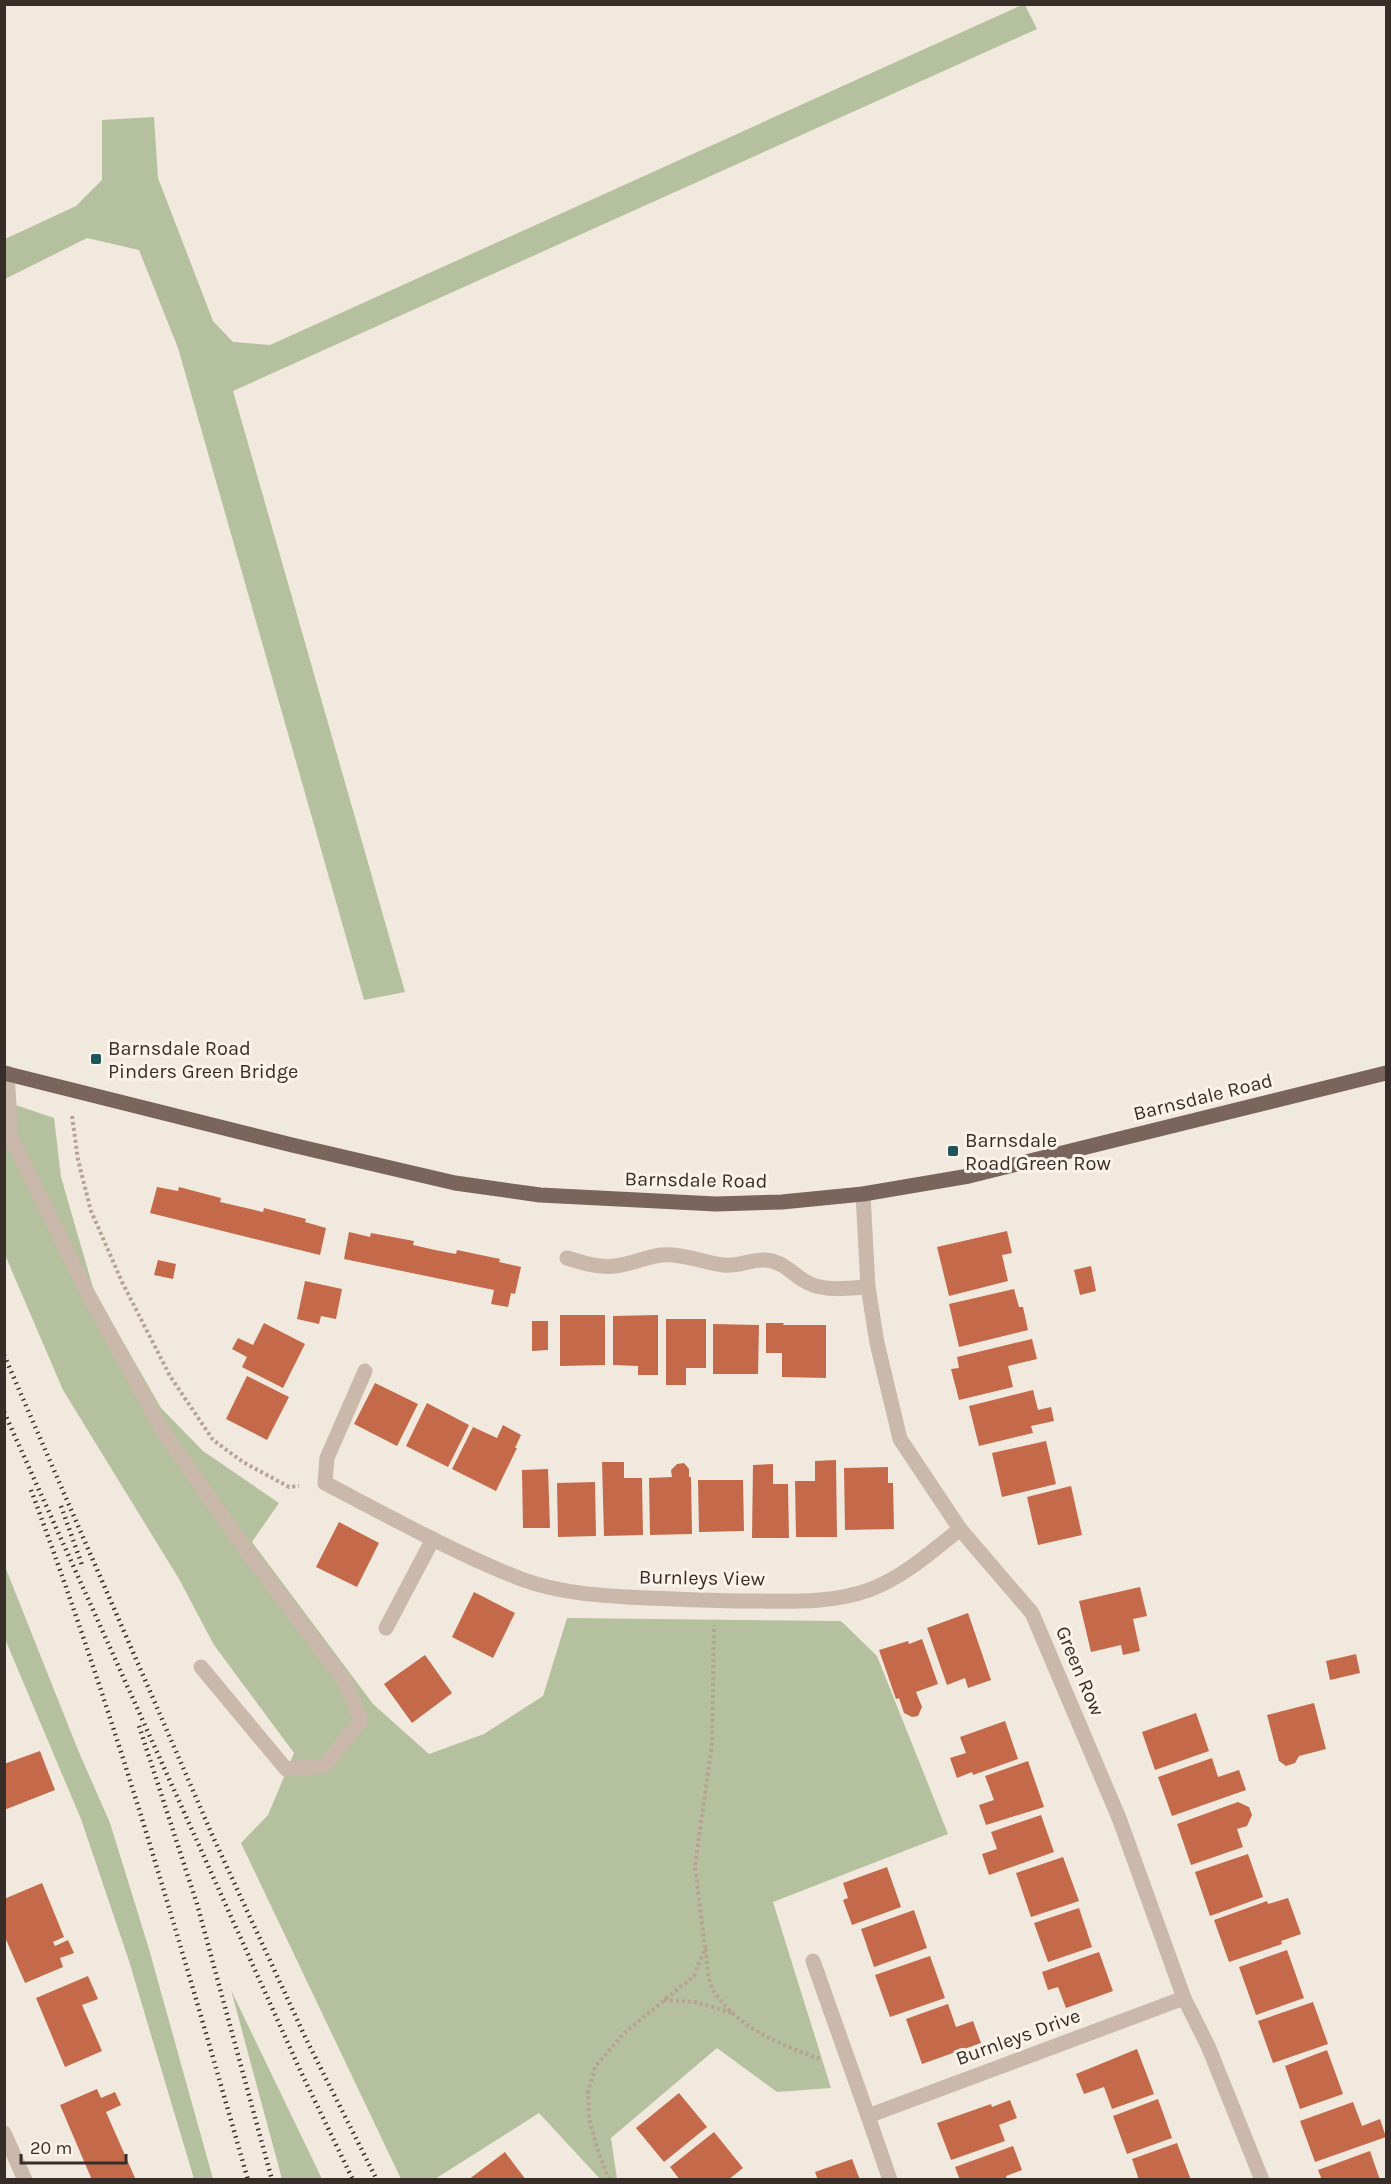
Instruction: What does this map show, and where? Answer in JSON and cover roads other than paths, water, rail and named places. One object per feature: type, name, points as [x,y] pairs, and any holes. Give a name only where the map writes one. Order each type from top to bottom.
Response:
[{"type":"main road","name":"Barnsdale Road","points":[[6,1073],[292,1145],[455,1183],[540,1196],[716,1204],[782,1202],[863,1194],[969,1176],[1386,1073]]},
{"type":"street","points":[[6,1073],[11,1137],[87,1293],[164,1433],[246,1550],[344,1680],[361,1720],[324,1766],[286,1769],[201,1667]]},
{"type":"street","name":"Green Row","points":[[863,1194],[868,1287],[877,1343],[900,1439],[960,1529],[1032,1613],[1119,1818],[1184,1998],[1208,2046],[1262,2180]]},
{"type":"street","points":[[567,1258],[591,1266],[616,1266],[662,1255],[684,1256],[727,1266],[764,1260],[779,1262],[802,1280],[814,1286],[868,1287]]},
{"type":"street","name":"Burnleys View","points":[[365,1371],[327,1458],[325,1483],[433,1539],[522,1579],[570,1592],[603,1596],[715,1600],[820,1600],[867,1590],[890,1581],[960,1529]]},
{"type":"street","points":[[386,1628],[433,1539]]},
{"type":"street","points":[[813,1961],[890,2180]]},
{"type":"street","name":"Burnleys Drive","points":[[868,2116],[1184,1998]]},
{"type":"street","points":[[4,2133],[25,2180]]},
{"type":"railway","points":[[4,1355],[214,1839],[307,2041],[377,2180]]},
{"type":"railway","points":[[4,1412],[300,2070],[353,2180]]},
{"type":"railway","points":[[31,1490],[119,1746],[248,2180]]},
{"type":"railway","points":[[61,1506],[82,1565]]},
{"type":"railway","points":[[139,1726],[197,1904],[272,2180]]},
{"type":"place","name":"Barnsdale Road Pinders Green Bridge","points":[[96,1059]]},
{"type":"place","name":"Barnsdale Road Green Row","points":[[953,1151]]}]
